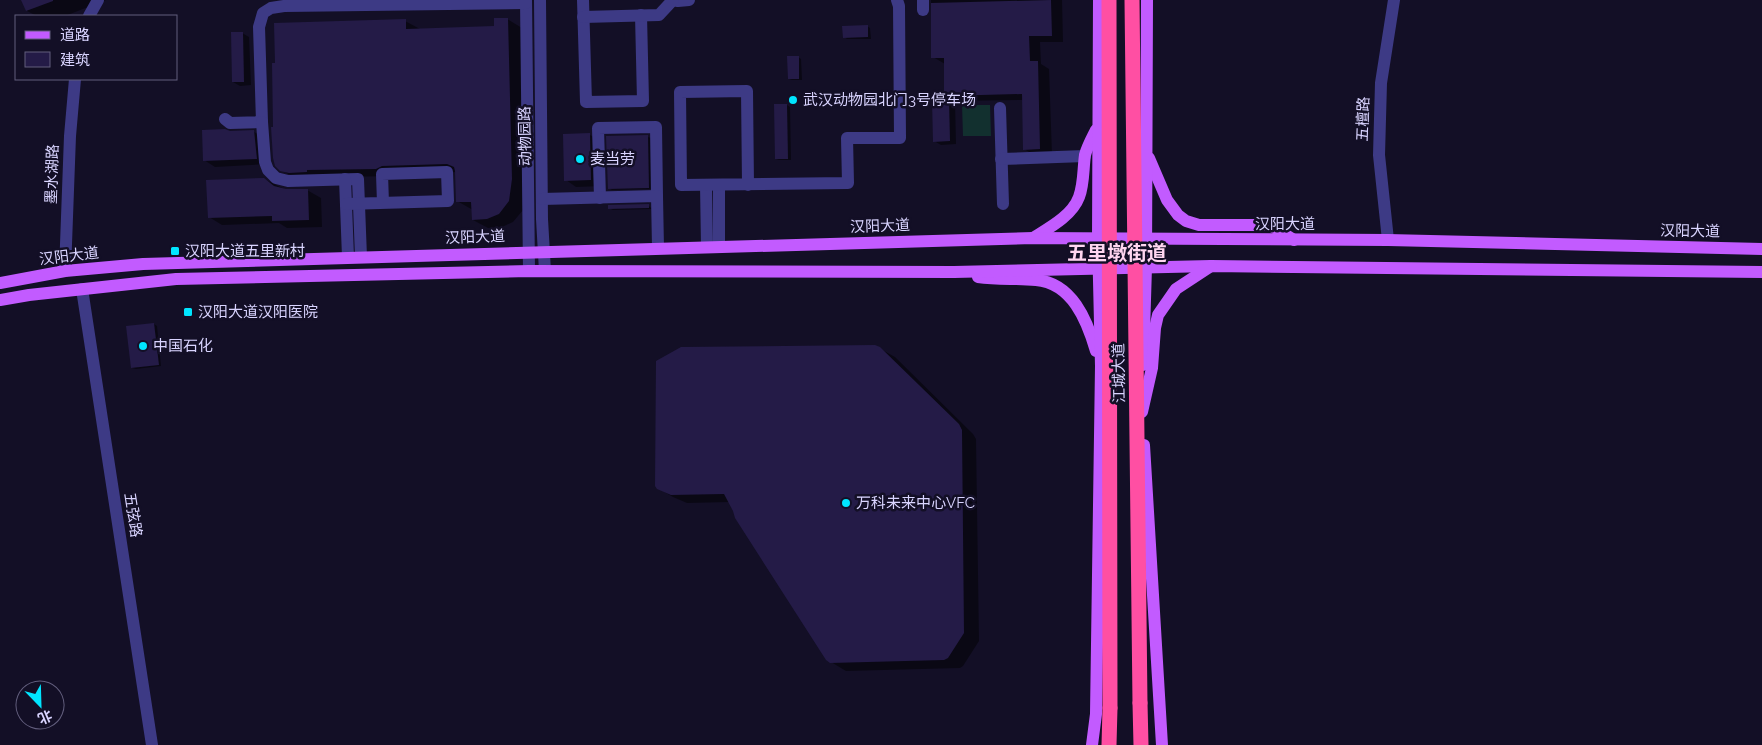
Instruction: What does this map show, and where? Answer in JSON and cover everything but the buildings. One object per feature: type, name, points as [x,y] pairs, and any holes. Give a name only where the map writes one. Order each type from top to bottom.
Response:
[{"type":"highway","name":"江城大道","points":[[1109,0],[1109,745]]},
{"type":"highway","name":"江城大道","points":[[1132,0],[1141,745]]},
{"type":"main road","name":"江城大道","points":[[1092,745],[1096,704],[1101,366],[1098,238],[1099,0]]},
{"type":"main road","name":"江城大道","points":[[1148,0],[1146,267],[1142,412],[1162,745]]},
{"type":"main road","points":[[1033,238],[1054,225],[1072,208],[1078,199],[1085,156],[1098,126]]},
{"type":"main road","points":[[1146,151],[1167,200],[1178,215],[1186,221],[1199,224],[1270,225],[1294,240]]},
{"type":"main road","name":"汉阳大道","points":[[0,283],[65,272],[143,264],[1033,238],[1388,240],[1762,249]]},
{"type":"main road","points":[[1142,412],[1152,368],[1155,328],[1158,316],[1176,290],[1212,266]]},
{"type":"main road","points":[[0,300],[82,289],[176,280],[529,271],[954,272],[1212,266],[1762,272]]},
{"type":"main road","points":[[954,272],[996,280],[1037,280],[1050,283],[1065,292],[1074,301],[1085,318],[1101,366]]},
{"type":"street","points":[[90,15],[98,0]]},
{"type":"street","name":"动物园路","points":[[540,0],[542,199],[545,271]]},
{"type":"street","points":[[583,0],[586,102],[644,100],[641,15]]},
{"type":"street","points":[[584,17],[659,15],[674,0],[689,0]]},
{"type":"street","points":[[748,185],[747,91],[680,92],[681,185],[748,185],[848,183],[847,138],[900,138],[899,6],[897,0]]},
{"type":"street","name":"五檀路","points":[[1388,240],[1379,154],[1381,83],[1394,0]]},
{"type":"street","points":[[355,257],[359,204],[358,179],[288,181],[276,178],[268,170],[265,162],[262,122],[259,27],[261,17],[266,10],[284,6],[526,1]]},
{"type":"street","name":"动物园路","points":[[526,1],[529,271]]},
{"type":"street","name":"墨水湖路","points":[[65,272],[70,136],[75,80]]},
{"type":"street","points":[[1000,108],[1003,204]]},
{"type":"street","points":[[225,118],[230,123],[262,122]]},
{"type":"street","points":[[600,198],[598,128],[656,127],[658,248]]},
{"type":"street","points":[[1001,159],[1085,156]]},
{"type":"street","points":[[346,204],[359,204],[448,201],[448,172],[382,174],[383,203]]},
{"type":"street","points":[[345,179],[346,204],[355,257]]},
{"type":"street","points":[[712,185],[713,247]]},
{"type":"street","points":[[542,199],[657,196]]},
{"type":"street","name":"五弦路","points":[[82,289],[152,745]]},
{"type":"green space","points":[[962,105],[990,105],[991,136],[963,136]]},
{"type":"place","name":"武汉动物园北门3号停车场","points":[[793,100]]},
{"type":"place","name":"麦当劳","points":[[580,159]]},
{"type":"place","name":"汉阳大道五里新村","points":[[175,251]]},
{"type":"place","name":"汉阳大道汉阳医院","points":[[188,312]]},
{"type":"place","name":"中国石化","points":[[143,346]]},
{"type":"place","name":"万科未来中心VFC","points":[[846,503]]},
{"type":"district","name":"五里墩街道","points":[[1117,253]]}]
